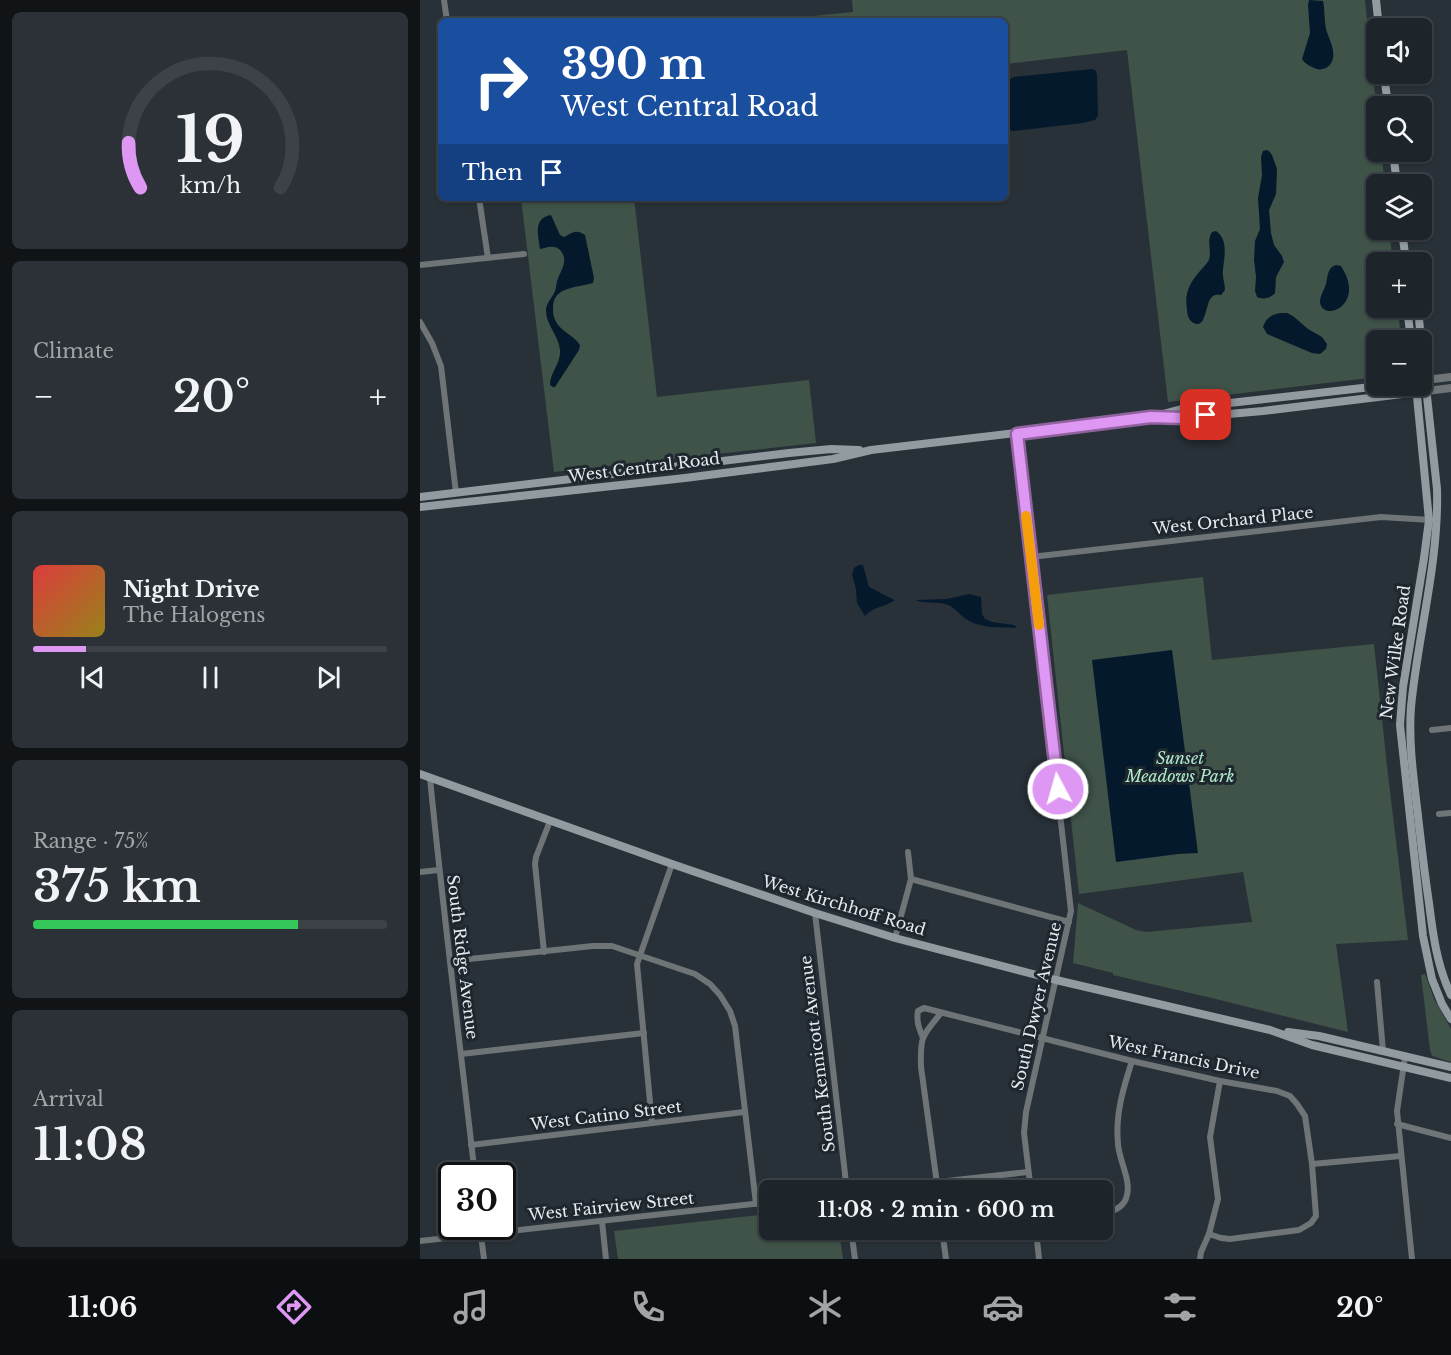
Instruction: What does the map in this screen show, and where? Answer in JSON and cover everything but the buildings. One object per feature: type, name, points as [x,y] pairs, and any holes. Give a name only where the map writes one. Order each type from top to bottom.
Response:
[{"type":"main road","points":[[1376,0],[1378,18]]},
{"type":"main road","name":"West Central Road","points":[[420,507],[613,487],[822,461],[871,450],[1017,434],[1151,417],[1185,408],[1366,388]]},
{"type":"main road","name":"West Central Road","points":[[1151,417],[1183,418],[1263,411],[1367,396]]},
{"type":"main road","name":"New Wilke Road","points":[[1417,396],[1433,520],[1433,559],[1411,707],[1411,743],[1423,862],[1434,938],[1438,962],[1451,995]]},
{"type":"main road","name":"New Wilke Road","points":[[1428,396],[1437,489],[1403,687],[1400,725],[1423,936],[1432,979],[1451,1019]]},
{"type":"main road","name":"West Central Road","points":[[420,497],[789,453],[831,449],[871,450]]},
{"type":"main road","name":"West Kirchhoff Road","points":[[420,774],[672,864],[895,938],[1056,980],[1270,1030],[1319,1036],[1451,1067]]},
{"type":"main road","name":"West Kirchhoff Road","points":[[1270,1030],[1312,1045],[1451,1078]]},
{"type":"street","points":[[444,0],[447,18]]},
{"type":"street","points":[[479,201],[488,258]]},
{"type":"street","points":[[420,265],[524,254]]},
{"type":"street","points":[[420,322],[441,366],[456,493]]},
{"type":"street","points":[[1432,379],[1451,377]]},
{"type":"street","points":[[1432,390],[1451,388]]},
{"type":"street","name":"South Dwyer Avenue","points":[[1017,434],[1071,903],[1069,922],[1026,1112],[1024,1133],[1029,1180]]},
{"type":"street","name":"West Orchard Place","points":[[1031,557],[1381,517],[1433,520]]},
{"type":"street","points":[[1432,730],[1451,728]]},
{"type":"street","name":"South Ridge Avenue","points":[[430,778],[473,1162]]},
{"type":"street","points":[[1439,814],[1451,813]]},
{"type":"street","points":[[544,952],[535,864],[550,821]]},
{"type":"street","points":[[895,938],[911,879],[908,852]]},
{"type":"street","points":[[652,1123],[637,964],[672,864]]},
{"type":"street","points":[[420,872],[439,870]]},
{"type":"street","points":[[911,879],[1069,922]]},
{"type":"street","name":"South Kennicott Avenue","points":[[815,913],[846,1180]]},
{"type":"street","points":[[450,961],[606,945],[695,974],[710,984],[730,1011],[735,1026],[756,1204]]},
{"type":"street","points":[[1377,982],[1383,1051]]},
{"type":"street","points":[[923,1038],[917,1025],[918,1011],[924,1008],[941,1013],[923,1034],[923,1038],[921,1047],[921,1067],[937,1180]]},
{"type":"street","name":"West Francis Drive","points":[[941,1013],[1132,1061],[1220,1081],[1277,1090],[1290,1096],[1305,1116],[1316,1216],[1311,1223],[1299,1230],[1230,1239],[1209,1234]]},
{"type":"street","points":[[461,1054],[644,1033]]},
{"type":"street","points":[[1405,1057],[1397,1124],[1412,1259]]},
{"type":"street","points":[[1113,1211],[1122,1206],[1127,1196],[1128,1185],[1118,1146],[1117,1119],[1120,1100],[1132,1061]]},
{"type":"street","points":[[1200,1259],[1218,1199],[1210,1137],[1220,1081]]},
{"type":"street","name":"West Catino Street","points":[[471,1145],[744,1112]]},
{"type":"street","points":[[1397,1124],[1451,1138]]},
{"type":"street","points":[[1312,1164],[1401,1156]]},
{"type":"street","points":[[955,1180],[1028,1172]]},
{"type":"street","name":"West Fairview Street","points":[[516,1231],[759,1204]]},
{"type":"street","points":[[602,1221],[606,1259]]},
{"type":"street","name":"West Fairview Street","points":[[420,1241],[438,1239]]},
{"type":"street","points":[[482,1240],[484,1259]]},
{"type":"street","points":[[852,1240],[855,1259]]},
{"type":"street","points":[[943,1240],[946,1259]]},
{"type":"street","points":[[1037,1240],[1039,1259]]},
{"type":"green space","points":[[852,0],[1365,0],[1366,84],[1374,84],[1375,96],[1366,96],[1366,162],[1382,162],[1384,174],[1366,174],[1366,240],[1390,240],[1392,252],[1366,252],[1366,318],[1399,318],[1400,330],[1366,330],[1366,378],[1168,402],[1127,50],[1008,64],[1008,18],[794,18],[853,12]]},
{"type":"green space","points":[[521,201],[634,201],[657,397],[809,380],[816,443],[554,472]]},
{"type":"green space","name":"Sunset Meadows Park","points":[[1203,577],[1212,660],[1374,644],[1408,940],[1336,944],[1348,1032],[1113,975],[1113,973],[1073,963],[1078,903],[1136,930],[1146,932],[1252,922],[1243,872],[1079,894],[1047,595]]},
{"type":"green space","points":[[1425,974],[1434,999],[1451,1029],[1451,1062],[1432,1056],[1430,1050],[1421,975]]},
{"type":"green space","points":[[759,1215],[759,1240],[840,1240],[843,1259],[618,1259],[614,1231]]},
{"type":"water","points":[[1309,0],[1323,1],[1326,29],[1333,49],[1333,60],[1322,69],[1310,66],[1302,59],[1310,33]]},
{"type":"water","points":[[1095,70],[1098,115],[1095,120],[1083,123],[1009,130],[1008,80],[1014,77]]},
{"type":"water","points":[[1266,150],[1272,155],[1277,169],[1276,194],[1269,210],[1271,233],[1274,245],[1284,262],[1276,277],[1275,293],[1262,298],[1257,297],[1255,291],[1254,260],[1255,241],[1260,229],[1258,198],[1262,175],[1261,157],[1263,151]]},
{"type":"water","points":[[551,215],[560,235],[564,237],[577,232],[585,235],[594,278],[593,283],[561,292],[554,301],[553,313],[556,322],[580,345],[555,387],[550,385],[550,380],[559,360],[560,350],[548,321],[546,309],[555,292],[564,259],[561,251],[556,247],[540,249],[538,233],[541,220]]},
{"type":"water","points":[[1216,231],[1224,244],[1225,290],[1221,295],[1212,297],[1203,320],[1197,324],[1192,322],[1188,316],[1187,293],[1193,279],[1209,260],[1209,239],[1212,232]]},
{"type":"water","points":[[1336,265],[1341,266],[1348,280],[1349,291],[1341,307],[1328,311],[1323,308],[1320,300],[1329,270]]},
{"type":"water","points":[[1280,313],[1293,316],[1322,337],[1327,344],[1326,349],[1320,354],[1312,353],[1267,334],[1263,327],[1266,321],[1271,316]]},
{"type":"water","points":[[863,565],[869,587],[895,600],[865,616],[857,603],[852,574],[854,568]]},
{"type":"water","points":[[969,594],[981,597],[982,614],[985,619],[1014,625],[1017,628],[978,624],[966,619],[948,605],[915,600],[947,599]]},
{"type":"water","points":[[1172,650],[1198,853],[1116,862],[1092,660]]},
{"type":"slow traffic","points":[[1026,516],[1039,625]]},
{"type":"route","points":[[1058,789],[1017,434],[1151,417],[1183,418],[1206,415]]}]
